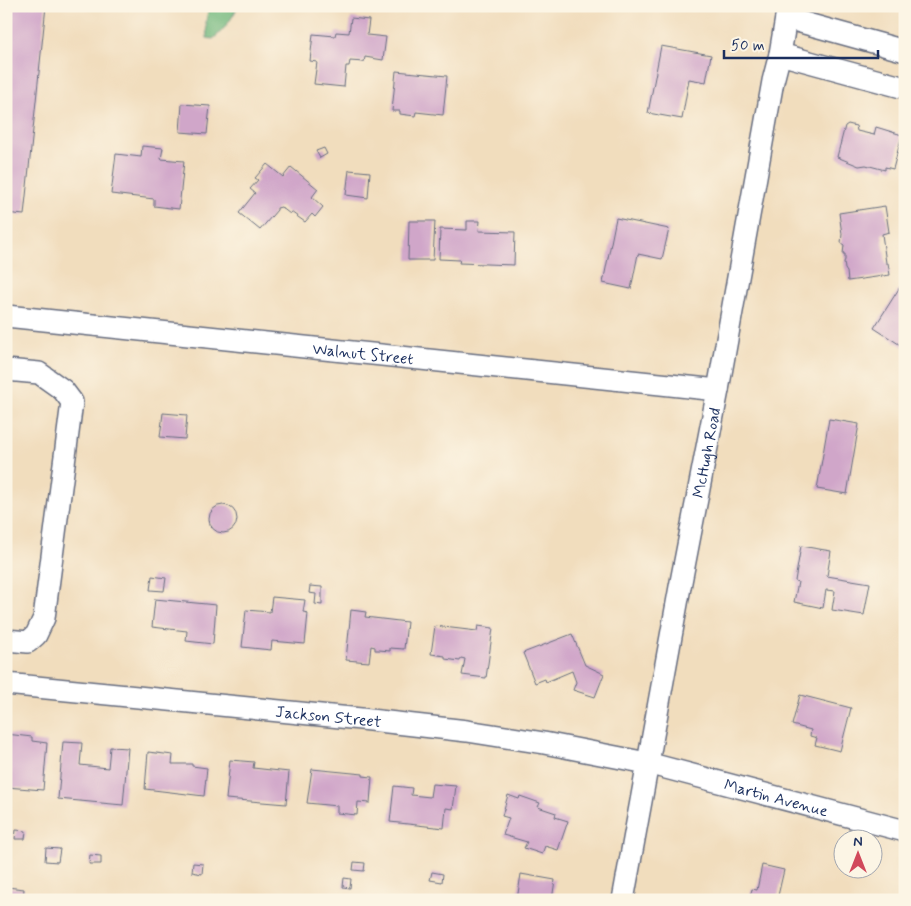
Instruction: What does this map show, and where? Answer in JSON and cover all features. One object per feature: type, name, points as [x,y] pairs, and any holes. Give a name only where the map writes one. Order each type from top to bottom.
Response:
[{"type":"street","points":[[787,12],[905,51]]},
{"type":"street","name":"McHugh Road","points":[[623,900],[787,12]]},
{"type":"street","points":[[780,54],[905,88]]},
{"type":"street","name":"Walnut Street","points":[[6,316],[718,390]]},
{"type":"street","points":[[6,370],[40,373],[63,390],[72,402],[44,618],[36,635],[28,642],[6,640]]},
{"type":"street","name":"Jackson Street","points":[[6,684],[467,731],[544,743],[647,763]]},
{"type":"street","name":"Martin Avenue","points":[[647,763],[905,831]]},
{"type":"green space","points":[[209,6],[238,6],[221,32],[213,39],[207,38],[206,21]]},
{"type":"building","points":[[6,6],[46,6],[24,215],[6,213]]},
{"type":"building","points":[[351,18],[369,20],[367,35],[386,37],[383,60],[365,57],[364,62],[350,61],[349,66],[346,66],[344,87],[314,84],[317,62],[310,61],[313,34],[335,36],[336,32],[349,33]]},
{"type":"building","points":[[661,46],[711,55],[706,82],[689,79],[682,119],[648,113]]},
{"type":"building","points":[[396,71],[447,76],[443,115],[416,112],[415,116],[400,114],[400,111],[392,111]]},
{"type":"building","points":[[182,104],[210,106],[207,134],[180,132]]},
{"type":"building","points":[[848,124],[856,126],[857,131],[874,135],[876,127],[902,135],[893,169],[885,167],[885,170],[866,165],[859,166],[837,157],[845,126]]},
{"type":"building","points":[[142,146],[163,148],[161,159],[184,161],[179,209],[154,206],[154,199],[111,194],[116,154],[141,157]]},
{"type":"building","points":[[324,148],[327,154],[320,158],[316,151]]},
{"type":"building","points":[[267,164],[283,177],[291,167],[318,189],[312,197],[323,207],[315,217],[312,214],[305,222],[281,207],[277,208],[260,230],[239,213],[255,193],[250,189],[258,180],[255,178]]},
{"type":"building","points":[[349,170],[370,172],[368,198],[346,195]]},
{"type":"building","points":[[885,206],[889,232],[882,234],[886,263],[888,263],[890,275],[848,281],[844,262],[845,254],[843,254],[844,245],[841,243],[842,234],[839,213]]},
{"type":"building","points":[[616,218],[669,229],[662,259],[638,254],[631,289],[603,283]]},
{"type":"building","points":[[409,221],[435,221],[433,260],[408,260]]},
{"type":"building","points":[[467,221],[480,221],[479,231],[515,232],[514,265],[459,263],[460,260],[439,259],[440,229],[467,230]]},
{"type":"building","points":[[900,287],[905,290],[905,348],[874,328]]},
{"type":"building","points":[[163,413],[187,415],[185,439],[160,437]]},
{"type":"building","points":[[829,419],[859,424],[847,494],[817,489]]},
{"type":"building","points":[[223,505],[233,509],[237,519],[233,529],[223,533],[213,529],[209,519],[213,509]]},
{"type":"building","points":[[801,546],[831,551],[827,576],[870,583],[864,615],[832,610],[835,591],[826,590],[823,608],[794,602],[798,582],[795,581]]},
{"type":"building","points":[[152,576],[166,578],[164,591],[150,590]]},
{"type":"building","points":[[310,586],[322,587],[322,605],[315,604],[316,594],[309,593]]},
{"type":"building","points":[[272,597],[305,600],[303,612],[308,613],[305,644],[272,641],[271,650],[242,647],[246,610],[270,612]]},
{"type":"building","points":[[155,599],[216,605],[213,644],[186,641],[187,631],[152,627]]},
{"type":"building","points":[[351,610],[366,612],[365,617],[407,622],[404,649],[390,648],[390,651],[375,650],[375,647],[371,646],[369,662],[346,660]]},
{"type":"building","points":[[435,626],[477,631],[478,626],[493,628],[486,678],[462,675],[465,659],[461,658],[460,661],[445,659],[445,656],[431,654]]},
{"type":"building","points":[[572,634],[585,665],[604,674],[595,697],[573,690],[576,682],[572,671],[546,682],[545,679],[535,683],[523,653]]},
{"type":"building","points":[[800,695],[851,708],[840,751],[815,745],[817,738],[810,736],[811,730],[792,725]]},
{"type":"building","points":[[6,734],[32,737],[32,741],[47,743],[43,790],[6,787]]},
{"type":"building","points":[[63,742],[82,743],[80,765],[108,768],[110,747],[128,748],[123,805],[58,799]]},
{"type":"building","points":[[148,752],[173,755],[172,764],[192,764],[192,766],[207,768],[204,796],[145,789]]},
{"type":"building","points":[[230,760],[254,762],[253,768],[289,772],[286,804],[226,799]]},
{"type":"building","points":[[312,769],[363,774],[363,776],[372,777],[370,803],[358,802],[357,815],[337,813],[337,806],[307,803]]},
{"type":"building","points":[[432,784],[456,786],[453,809],[446,808],[444,828],[390,822],[394,786],[412,788],[411,795],[430,797]]},
{"type":"building","points":[[508,795],[519,799],[520,796],[540,803],[538,807],[556,813],[555,817],[568,821],[558,850],[545,846],[542,854],[524,848],[527,842],[503,835],[509,818],[502,816]]},
{"type":"building","points":[[16,830],[26,831],[25,839],[15,839]]},
{"type":"building","points":[[46,848],[60,849],[58,862],[45,861]]},
{"type":"building","points":[[90,855],[101,856],[101,864],[89,864]]},
{"type":"building","points":[[354,862],[365,863],[364,871],[353,870]]},
{"type":"building","points":[[193,863],[203,864],[202,874],[192,872]]},
{"type":"building","points":[[762,865],[784,870],[777,900],[749,900],[752,889],[757,890]]},
{"type":"building","points":[[432,872],[443,874],[442,882],[430,880]]},
{"type":"building","points":[[521,874],[555,880],[552,900],[517,900]]},
{"type":"building","points":[[344,878],[351,879],[350,888],[343,887]]},
{"type":"building","points":[[7,887],[24,889],[23,900],[6,900]]}]
